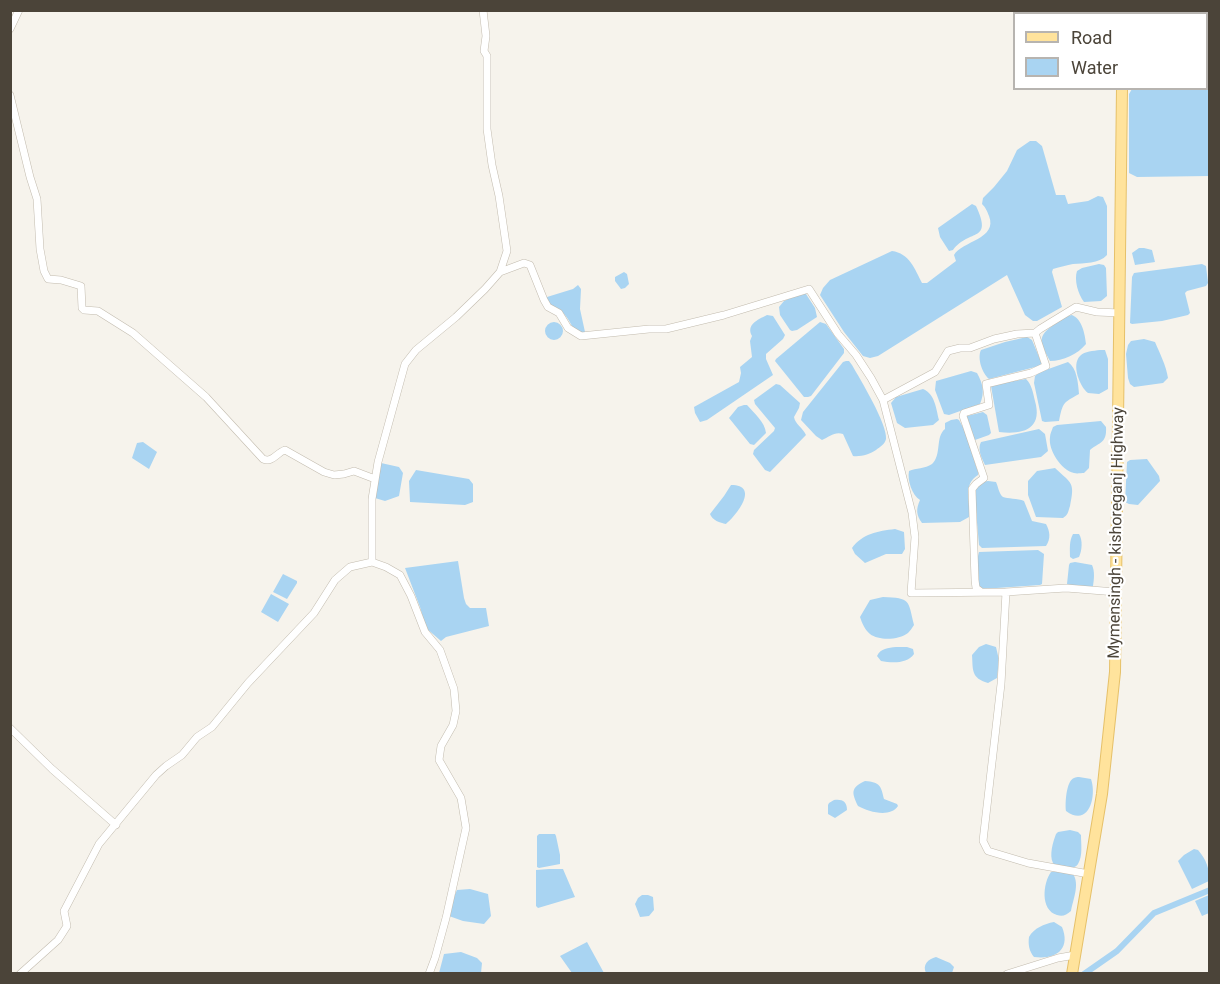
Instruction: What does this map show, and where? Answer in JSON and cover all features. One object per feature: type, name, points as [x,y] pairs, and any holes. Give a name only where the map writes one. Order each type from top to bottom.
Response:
[{"type":"main road","name":"Mymensingh - kishoreganj Highway","points":[[1072,974],[1102,794],[1115,672],[1122,90]]},
{"type":"street","points":[[10,29],[19,10]]},
{"type":"street","points":[[372,562],[372,499],[375,479],[405,364],[416,350],[464,310],[485,289],[500,272],[507,251],[487,129],[487,56],[484,51],[486,36],[483,10]]},
{"type":"street","points":[[10,95],[37,199],[40,249],[44,271],[48,279],[81,286],[84,310],[98,311],[133,333],[206,397],[262,459],[272,459],[285,450],[324,472],[344,474],[354,471],[375,479]]},
{"type":"street","points":[[500,272],[524,263],[530,265],[548,307],[558,314],[568,328],[581,336],[666,329],[724,315],[809,288],[838,334],[856,355],[883,400],[912,513],[915,537],[910,592],[1006,592],[1066,588],[1116,592]]},
{"type":"street","points":[[883,400],[935,372],[948,351],[970,348],[1017,334],[1035,333],[1076,307],[1105,313],[1120,313]]},
{"type":"street","points":[[980,591],[976,588],[975,580],[972,489],[984,478],[963,417],[964,413],[989,405],[986,384],[1030,374],[1046,366],[1035,333]]},
{"type":"street","points":[[20,974],[58,940],[67,926],[64,911],[99,844],[156,776],[182,755],[197,737],[212,727],[248,683],[314,613],[335,580],[350,567],[372,562],[400,574],[425,632],[440,650],[454,689],[456,711],[453,725],[441,746],[439,760],[461,798],[466,828],[446,918],[429,974]]},
{"type":"street","points":[[1006,592],[1001,684],[982,842],[988,851],[1028,863],[1089,874]]},
{"type":"street","points":[[10,729],[116,825]]},
{"type":"street","points":[[1007,974],[1075,955]]},
{"type":"water","points":[[1208,29],[1209,29],[1208,84]]},
{"type":"water","points":[[1210,87],[1209,176],[1137,177],[1129,173],[1129,94],[1131,90],[1208,90]]},
{"type":"water","points":[[1030,141],[1036,141],[1042,146],[1056,195],[1065,195],[1068,204],[1088,201],[1098,196],[1103,197],[1107,206],[1107,255],[1096,262],[1053,269],[1062,307],[1037,321],[1025,315],[1007,275],[878,356],[870,358],[863,356],[820,295],[823,288],[830,280],[892,251],[907,258],[922,283],[927,283],[956,261],[954,255],[958,250],[984,235],[988,230],[989,216],[982,204],[983,198],[1007,171],[1017,150]]},
{"type":"water","points":[[972,204],[976,206],[981,218],[981,230],[949,251],[940,237],[938,228]]},
{"type":"water","points":[[1139,248],[1152,250],[1155,262],[1135,265],[1132,253]]},
{"type":"water","points":[[1099,264],[1106,268],[1107,296],[1101,301],[1084,302],[1077,287],[1077,271]]},
{"type":"water","points":[[1202,264],[1206,266],[1208,283],[1206,286],[1185,293],[1190,313],[1188,315],[1162,321],[1130,323],[1134,273]]},
{"type":"water","points":[[624,272],[627,274],[629,284],[621,289],[615,277]]},
{"type":"water","points":[[578,285],[581,289],[580,309],[585,332],[580,334],[564,314],[547,301],[547,297],[573,289]]},
{"type":"water","points":[[799,294],[806,294],[815,308],[817,317],[792,331],[780,315],[779,307],[784,301]]},
{"type":"water","points":[[767,315],[773,316],[785,335],[766,354],[773,375],[707,420],[700,422],[694,407],[739,382],[740,367],[752,357],[751,326]]},
{"type":"water","points":[[1072,315],[1081,323],[1086,344],[1070,356],[1050,361],[1042,344],[1042,336],[1055,324]]},
{"type":"water","points":[[554,322],[560,325],[563,331],[560,337],[554,340],[548,337],[545,331],[548,325]]},
{"type":"water","points":[[820,322],[826,324],[844,349],[844,353],[811,396],[804,397],[775,361]]},
{"type":"water","points":[[1027,337],[1032,340],[1042,364],[989,379],[981,365],[981,350]]},
{"type":"water","points":[[1144,339],[1155,342],[1168,378],[1163,383],[1134,387],[1128,378],[1126,354],[1131,341]]},
{"type":"water","points":[[1105,350],[1108,359],[1108,389],[1099,394],[1088,393],[1082,386],[1076,370],[1077,360],[1084,353]]},
{"type":"water","points":[[846,361],[852,365],[867,391],[885,432],[885,442],[874,451],[862,456],[853,456],[843,434],[835,434],[822,440],[801,420],[803,412]]},
{"type":"water","points":[[1068,362],[1075,372],[1079,394],[1064,404],[1059,421],[1042,421],[1034,383],[1035,376]]},
{"type":"water","points":[[971,371],[977,373],[982,384],[980,404],[949,415],[944,414],[935,390],[936,381]]},
{"type":"water","points":[[1026,379],[1032,389],[1037,410],[1033,424],[1023,431],[999,432],[991,386]]},
{"type":"water","points":[[776,384],[800,403],[794,417],[806,435],[770,472],[765,470],[753,454],[754,450],[775,428],[754,400]]},
{"type":"water","points":[[923,389],[933,398],[939,420],[933,425],[905,428],[897,423],[891,403],[896,397]]},
{"type":"water","points":[[744,405],[756,414],[766,433],[754,445],[750,444],[729,418],[738,407]]},
{"type":"water","points":[[983,412],[987,415],[991,433],[975,440],[967,416]]},
{"type":"water","points":[[957,419],[965,431],[978,472],[969,488],[969,517],[960,522],[922,523],[917,512],[920,500],[911,487],[909,471],[932,464],[937,456],[945,423]]},
{"type":"water","points":[[1101,421],[1106,427],[1105,436],[1102,442],[1090,450],[1089,468],[1084,473],[1074,473],[1064,468],[1056,459],[1051,448],[1050,436],[1053,427]]},
{"type":"water","points":[[1039,429],[1045,434],[1048,451],[1041,457],[985,465],[981,457],[981,442]]},
{"type":"water","points":[[143,442],[157,452],[149,469],[132,458],[137,443]]},
{"type":"water","points":[[1147,459],[1160,481],[1138,505],[1129,504],[1125,502],[1127,462]]},
{"type":"water","points":[[381,463],[399,467],[403,473],[399,496],[385,501],[375,498]]},
{"type":"water","points":[[1055,468],[1071,484],[1068,512],[1063,518],[1036,517],[1028,495],[1028,481],[1037,471]]},
{"type":"water","points":[[416,470],[469,479],[473,484],[473,502],[465,505],[410,502],[409,481]]},
{"type":"water","points":[[988,481],[996,482],[1003,497],[1024,501],[1032,521],[1046,524],[1049,541],[1046,546],[982,548],[979,545],[974,488]]},
{"type":"water","points":[[731,485],[740,486],[745,495],[740,508],[726,524],[714,520],[710,514]]},
{"type":"water","points":[[895,529],[904,532],[905,549],[902,554],[886,554],[865,563],[855,554],[852,548],[861,539],[877,532]]},
{"type":"water","points":[[1073,534],[1079,534],[1082,546],[1079,557],[1073,559],[1070,557],[1070,548]]},
{"type":"water","points":[[1038,550],[1044,554],[1042,584],[982,589],[979,585],[976,571],[979,552]]},
{"type":"water","points":[[458,561],[466,604],[470,608],[486,608],[489,626],[446,637],[441,641],[426,628],[405,568]]},
{"type":"water","points":[[1075,562],[1092,565],[1094,581],[1090,589],[1067,584],[1069,565]]},
{"type":"water","points":[[283,574],[297,581],[287,599],[273,592]]},
{"type":"water","points":[[271,594],[289,604],[278,622],[261,612]]},
{"type":"water","points":[[883,597],[899,598],[907,602],[914,625],[908,633],[900,637],[884,639],[870,634],[865,628],[860,617],[870,600]]},
{"type":"water","points":[[986,644],[996,647],[999,660],[997,678],[988,683],[976,676],[972,655],[979,647]]},
{"type":"water","points":[[896,647],[913,649],[914,654],[907,660],[894,662],[881,661],[877,656],[883,650]]},
{"type":"water","points":[[1079,777],[1091,779],[1093,786],[1089,808],[1080,816],[1066,811],[1069,783]]},
{"type":"water","points":[[865,781],[877,784],[881,788],[884,799],[898,806],[885,813],[873,812],[858,806],[854,798],[854,791]]},
{"type":"water","points":[[834,800],[844,801],[847,810],[835,818],[828,814],[828,805]]},
{"type":"water","points":[[1070,830],[1081,835],[1081,857],[1076,866],[1062,868],[1055,866],[1051,856],[1056,834]]},
{"type":"water","points":[[555,834],[560,864],[537,867],[537,836]]},
{"type":"water","points":[[1194,849],[1198,850],[1205,861],[1209,881],[1192,889],[1178,861]]},
{"type":"water","points":[[563,869],[575,897],[538,908],[536,906],[536,870]]},
{"type":"water","points":[[1051,872],[1073,874],[1076,882],[1071,911],[1063,916],[1057,915],[1048,908],[1045,896],[1048,877]]},
{"type":"water","points":[[470,889],[488,894],[491,916],[484,924],[449,916],[451,903],[457,890]]},
{"type":"water","points":[[642,895],[653,897],[654,910],[649,916],[640,917],[635,904]]},
{"type":"water","points":[[1209,895],[1209,913],[1202,916],[1195,901]]},
{"type":"water","points":[[1054,922],[1062,927],[1065,941],[1063,947],[1055,955],[1034,957],[1029,947],[1029,937],[1040,927]]},
{"type":"water","points":[[587,942],[604,973],[572,973],[560,956]]},
{"type":"water","points":[[461,952],[477,958],[482,963],[481,973],[439,973],[444,954]]},
{"type":"water","points":[[936,957],[954,967],[952,973],[926,973],[927,963]]},
{"type":"waterway","points":[[1084,974],[1117,951],[1154,913],[1210,890]]}]
